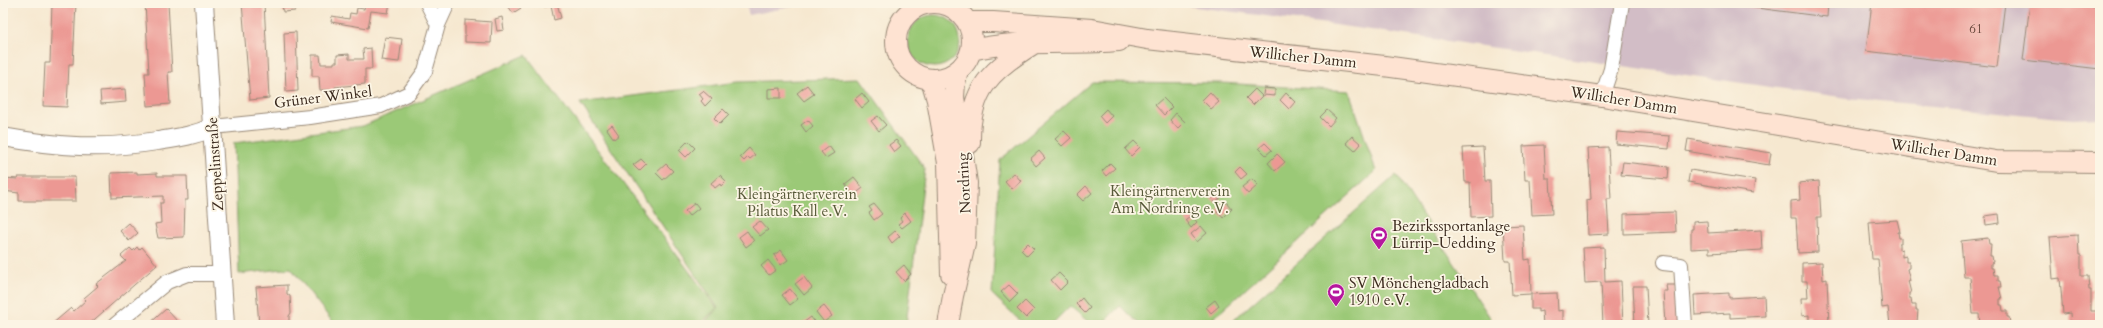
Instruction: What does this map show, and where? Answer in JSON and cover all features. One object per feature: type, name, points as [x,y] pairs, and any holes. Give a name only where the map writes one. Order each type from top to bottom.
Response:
[{"type":"main road","points":[[941,4],[951,7],[967,22],[972,41],[971,50],[966,61],[958,71],[941,79],[931,79],[920,76],[910,70],[902,61],[897,50],[896,38],[899,27],[914,6],[941,4]]},
{"type":"main road","name":"Willicher Damm","points":[[967,22],[993,22],[1092,29],[1147,39],[1384,66],[1602,96],[1996,161],[2100,162]]},
{"type":"main road","name":"Willicher Damm","points":[[971,50],[994,45],[1037,42],[1093,43],[1147,39]]},
{"type":"main road","points":[[967,183],[971,115],[979,92],[995,71],[1037,42]]},
{"type":"main road","name":"Nordring","points":[[948,325],[965,244],[967,183],[954,97],[958,71]]},
{"type":"main road","name":"Nordring","points":[[931,79],[937,100],[948,163],[953,296]]},
{"type":"street","name":"Zeppelinstraße","points":[[204,3],[225,325]]},
{"type":"street","points":[[427,3],[438,25]]},
{"type":"street","name":"Grüner Winkel","points":[[213,127],[310,117],[381,106],[409,93],[425,71],[438,25],[448,3]]},
{"type":"street","points":[[1602,96],[1611,69],[1622,3]]},
{"type":"street","points":[[3,137],[68,146],[96,147],[135,145],[194,136],[213,127]]},
{"type":"street","points":[[1663,263],[1681,265],[1685,325]]},
{"type":"street","points":[[116,325],[167,282],[187,274],[221,274]]},
{"type":"shaded area","points":[[746,3],[811,3],[749,15]]},
{"type":"shaded area","points":[[1165,3],[2100,3],[2100,118],[2073,119],[1848,98],[1335,25]]},
{"type":"green space","points":[[929,15],[939,15],[953,22],[960,36],[960,46],[953,60],[939,67],[929,67],[919,63],[912,56],[908,46],[908,36],[912,26],[919,19]]},
{"type":"green space","points":[[526,55],[717,308],[699,325],[335,325],[291,268],[239,274],[234,143],[363,126]]},
{"type":"green space","name":"Kleingärtnerverein Pilatus Kall e.V.","points":[[860,78],[925,169],[906,325],[702,325],[718,308],[580,103],[738,82]]},
{"type":"green space","name":"Kleingärtnerverein Am Nordring e.V.","points":[[1092,82],[1222,83],[1349,91],[1376,171],[1206,325],[1140,325],[1120,306],[1101,325],[1092,325],[1070,306],[1051,325],[1025,325],[992,294],[1000,160]]},
{"type":"green space","name":"Bezirkssportanlage Lürrip-Uedding","points":[[1396,175],[1495,325],[1228,325]]},
{"type":"building","points":[[52,3],[76,3],[73,64],[69,64],[67,107],[43,106],[45,63],[50,63]]},
{"type":"building","points":[[145,3],[168,3],[172,72],[168,72],[170,104],[147,106],[145,73],[149,73]]},
{"type":"building","points":[[242,3],[264,3],[269,98],[250,100]]},
{"type":"building","points":[[282,3],[295,3],[295,11],[283,12]]},
{"type":"building","points":[[365,3],[390,3],[388,13],[371,11],[368,28],[331,22],[332,16],[349,19],[350,13],[356,14],[357,8],[364,9]]},
{"type":"building","points":[[506,3],[523,4],[518,5],[521,8],[513,13]]},
{"type":"building","points":[[543,3],[557,3],[561,18],[554,20],[551,6],[544,7]]},
{"type":"building","points":[[1734,3],[1828,3],[1827,17],[1733,5]]},
{"type":"building","points":[[1872,3],[2005,3],[1997,67],[1866,51]]},
{"type":"building","points":[[2030,3],[2065,3],[2100,7],[2100,69],[2023,60]]},
{"type":"building","points":[[502,17],[504,30],[497,31],[495,19]]},
{"type":"building","points":[[465,20],[492,22],[491,43],[465,42]]},
{"type":"building","points":[[296,32],[298,91],[286,92],[284,33]]},
{"type":"building","points":[[385,37],[402,39],[399,62],[381,60]]},
{"type":"building","points":[[371,48],[372,69],[365,69],[365,84],[335,87],[335,90],[320,90],[319,76],[312,76],[312,55],[320,55],[321,64],[334,64],[334,62],[337,62],[337,55],[349,54],[349,59],[364,59],[363,49]]},
{"type":"building","points":[[807,85],[814,94],[804,101],[797,93]]},
{"type":"building","points":[[781,88],[781,98],[768,98],[768,89]]},
{"type":"building","points":[[1264,88],[1275,89],[1275,96],[1263,95]]},
{"type":"building","points":[[125,89],[126,102],[101,104],[100,91]]},
{"type":"building","points":[[1255,89],[1262,96],[1253,105],[1246,98]]},
{"type":"building","points":[[703,91],[712,99],[705,106],[701,101],[703,99],[699,94]]},
{"type":"building","points":[[1210,92],[1219,102],[1211,109],[1202,100]]},
{"type":"building","points":[[862,93],[869,102],[862,108],[855,99]]},
{"type":"building","points":[[1286,93],[1295,102],[1289,109],[1280,100]]},
{"type":"building","points":[[1163,98],[1172,107],[1164,115],[1155,105]]},
{"type":"building","points":[[723,109],[729,115],[720,124],[714,118]]},
{"type":"building","points":[[1106,109],[1112,116],[1105,123],[1099,116]]},
{"type":"building","points":[[1327,110],[1336,118],[1329,126],[1320,117]]},
{"type":"building","points":[[1176,113],[1185,122],[1178,129],[1170,120]]},
{"type":"building","points":[[878,116],[886,125],[879,131],[871,121]]},
{"type":"building","points":[[808,120],[813,126],[806,132],[801,125]]},
{"type":"building","points":[[612,125],[619,135],[614,139],[607,129]]},
{"type":"building","points":[[1064,131],[1071,138],[1062,146],[1055,139]]},
{"type":"building","points":[[1617,132],[1670,136],[1669,149],[1616,144]]},
{"type":"building","points":[[1352,136],[1361,144],[1355,151],[1346,143]]},
{"type":"building","points":[[1688,139],[1771,153],[1769,165],[1686,151]]},
{"type":"building","points":[[896,140],[901,146],[894,152],[889,145]]},
{"type":"building","points":[[688,141],[695,148],[686,157],[679,150]]},
{"type":"building","points":[[1134,141],[1140,147],[1131,156],[1125,149]]},
{"type":"building","points":[[1265,143],[1272,150],[1266,155],[1259,148]]},
{"type":"building","points":[[1544,145],[1546,179],[1550,179],[1552,214],[1532,215],[1530,180],[1525,180],[1523,146]]},
{"type":"building","points":[[829,146],[834,153],[826,158],[821,152]]},
{"type":"building","points":[[1483,147],[1485,181],[1490,181],[1491,216],[1471,217],[1470,182],[1465,182],[1463,148]]},
{"type":"building","points":[[1608,147],[1611,199],[1607,199],[1609,234],[1588,235],[1587,200],[1591,199],[1588,148]]},
{"type":"building","points":[[749,148],[755,155],[750,159],[748,157],[744,161],[740,157]]},
{"type":"building","points":[[1039,151],[1045,158],[1036,166],[1030,159]]},
{"type":"building","points":[[1277,154],[1285,162],[1275,171],[1268,163]]},
{"type":"building","points":[[641,159],[646,164],[639,171],[633,165]]},
{"type":"building","points":[[1623,162],[1669,167],[1668,179],[1621,175]]},
{"type":"building","points":[[1110,163],[1115,168],[1106,176],[1102,171]]},
{"type":"building","points":[[666,164],[673,171],[663,180],[656,173]]},
{"type":"building","points":[[1240,167],[1247,174],[1241,179],[1235,172]]},
{"type":"building","points":[[1690,170],[1755,180],[1753,193],[1688,182]]},
{"type":"building","points":[[137,172],[137,174],[157,173],[157,176],[187,176],[188,200],[185,200],[184,237],[158,238],[155,224],[161,223],[160,203],[163,203],[163,196],[112,198],[111,173]]},
{"type":"building","points":[[1014,173],[1021,181],[1012,189],[1005,181]]},
{"type":"building","points":[[720,175],[726,181],[721,186],[720,184],[715,188],[711,183]]},
{"type":"building","points":[[18,177],[75,177],[76,201],[19,201],[19,193],[3,191],[3,178],[18,179]]},
{"type":"building","points":[[854,177],[863,188],[853,196],[845,184]]},
{"type":"building","points":[[1252,179],[1258,185],[1248,194],[1242,187]]},
{"type":"building","points":[[1819,181],[1821,217],[1817,217],[1818,252],[1798,253],[1796,218],[1791,218],[1791,201],[1800,200],[1799,183]]},
{"type":"building","points":[[1086,186],[1092,193],[1083,201],[1077,195]]},
{"type":"building","points":[[1215,191],[1221,197],[1216,203],[1209,196]]},
{"type":"building","points":[[1226,202],[1232,209],[1223,218],[1217,211]]},
{"type":"building","points":[[695,203],[699,208],[689,216],[685,211]]},
{"type":"building","points":[[874,204],[882,214],[874,220],[869,213],[872,211],[869,207]]},
{"type":"building","points":[[1675,212],[1676,232],[1624,234],[1624,214]]},
{"type":"building","points":[[905,213],[911,221],[902,228],[898,224],[902,221],[900,218]]},
{"type":"building","points":[[1999,214],[2000,223],[1986,225],[1985,216]]},
{"type":"building","points":[[1191,215],[1197,222],[1191,228],[1185,220]]},
{"type":"building","points":[[1897,220],[1900,232],[1898,232],[1899,238],[1901,238],[1899,250],[1902,249],[1902,257],[1906,256],[1906,262],[1909,262],[1909,268],[1907,269],[1911,293],[1909,293],[1909,298],[1911,298],[1912,305],[1916,305],[1916,310],[1918,310],[1917,322],[1920,322],[1920,325],[1890,325],[1888,307],[1882,308],[1878,259],[1872,259],[1869,222]]},
{"type":"building","points":[[760,221],[768,230],[760,236],[752,227]]},
{"type":"building","points":[[1707,221],[1708,233],[1761,230],[1762,250],[1709,253],[1709,248],[1691,249],[1691,229],[1693,229],[1693,222]]},
{"type":"building","points":[[129,223],[138,233],[129,241],[120,231]]},
{"type":"building","points":[[1523,225],[1525,260],[1530,259],[1531,294],[1512,295],[1510,261],[1505,261],[1503,226]]},
{"type":"building","points":[[1201,226],[1207,233],[1197,242],[1191,234]]},
{"type":"building","points":[[747,231],[754,241],[746,247],[739,237]]},
{"type":"building","points":[[895,231],[900,236],[892,243],[888,237]]},
{"type":"building","points":[[2078,235],[2079,255],[2081,255],[2081,276],[2088,276],[2089,290],[2091,290],[2091,311],[2098,311],[2099,325],[2071,325],[2070,313],[2063,314],[2060,278],[2053,279],[2050,237]]},
{"type":"building","points":[[1988,238],[1989,244],[1991,244],[1990,256],[1992,256],[1993,262],[1991,263],[1991,268],[1993,268],[1994,275],[1998,275],[1998,281],[2000,281],[2001,287],[1999,287],[2002,299],[2000,299],[2000,305],[2002,305],[2003,311],[2007,311],[2007,317],[2009,317],[2010,323],[2008,325],[1980,325],[1979,314],[1973,314],[1970,277],[1964,277],[1961,241]]},
{"type":"building","points":[[1028,243],[1034,249],[1027,256],[1021,250]]},
{"type":"building","points":[[137,247],[139,250],[142,247],[157,265],[88,325],[51,325],[71,308],[74,311],[86,300],[84,298],[98,286],[96,284],[126,261],[121,256],[130,248],[133,251]]},
{"type":"building","points":[[1604,247],[1605,282],[1621,281],[1623,325],[1603,325],[1601,282],[1585,283],[1583,248]]},
{"type":"building","points":[[781,250],[788,260],[781,265],[774,255]]},
{"type":"building","points":[[768,260],[776,270],[769,275],[761,266]]},
{"type":"building","points":[[1822,262],[1823,280],[1827,279],[1829,325],[1809,325],[1809,315],[1802,316],[1801,298],[1808,298],[1807,281],[1802,281],[1802,263]]},
{"type":"building","points":[[904,265],[911,274],[904,281],[896,272]]},
{"type":"building","points":[[1059,273],[1068,282],[1060,290],[1051,280]]},
{"type":"building","points":[[804,277],[812,288],[804,295],[795,284]]},
{"type":"building","points":[[287,285],[287,294],[290,296],[291,313],[289,316],[289,325],[259,325],[256,287]]},
{"type":"building","points":[[1009,285],[1018,294],[1010,302],[1001,292]]},
{"type":"building","points":[[1666,285],[1676,285],[1678,325],[1665,325],[1663,291],[1667,291]]},
{"type":"building","points":[[1633,286],[1646,286],[1648,325],[1635,325]]},
{"type":"building","points":[[790,289],[798,299],[790,305],[782,295]]},
{"type":"building","points":[[1557,293],[1558,311],[1563,310],[1563,325],[1543,325],[1542,311],[1538,312],[1538,309],[1531,309],[1531,294]]},
{"type":"building","points":[[1729,293],[1729,298],[1764,296],[1765,316],[1730,318],[1730,313],[1695,315],[1694,295]]},
{"type":"building","points":[[1082,298],[1090,308],[1085,313],[1076,304]]},
{"type":"building","points":[[1215,300],[1219,306],[1211,313],[1206,307]]},
{"type":"building","points":[[1025,301],[1034,310],[1026,318],[1017,309]]},
{"type":"building","points":[[824,306],[832,316],[824,322],[816,312]]},
{"type":"building","points":[[166,309],[181,325],[148,325]]},
{"type":"building","points":[[811,317],[817,325],[804,325],[803,323]]},
{"type":"place","name":"Bezirkssportanlage Lürrip-Uedding","points":[[1379,250]]},
{"type":"place","name":"SV Mönchengladbach 1910 e.V.","points":[[1336,307]]}]
